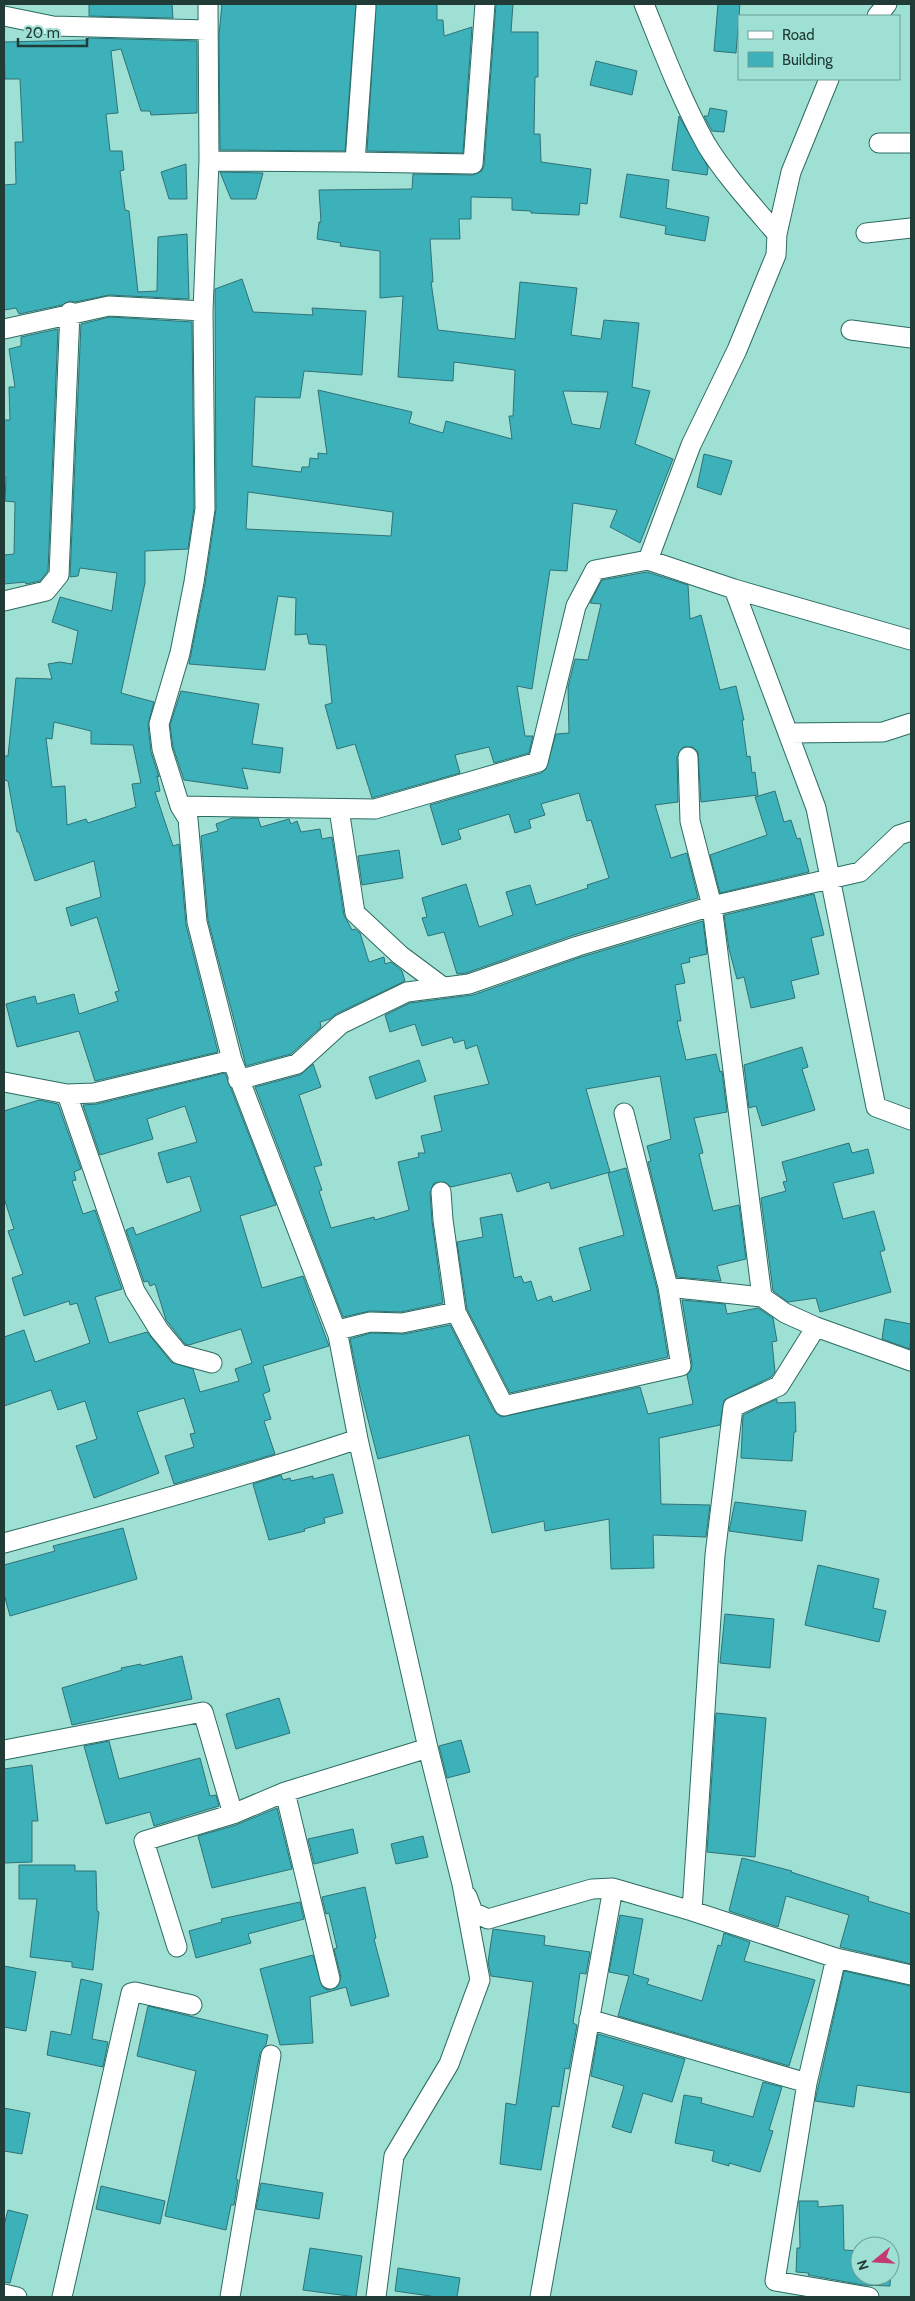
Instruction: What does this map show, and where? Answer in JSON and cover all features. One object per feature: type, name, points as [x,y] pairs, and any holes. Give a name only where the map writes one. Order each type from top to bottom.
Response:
[{"type":"street","points":[[208,4],[209,161],[203,312],[205,509],[194,582],[180,653],[159,724],[162,749],[180,806],[188,819],[197,922],[238,1080],[338,1335],[358,1439],[428,1748],[462,1884],[480,1980],[450,2064],[394,2156],[376,2297]]},
{"type":"street","points":[[209,161],[473,164],[485,4]]},
{"type":"street","points":[[644,4],[672,74],[707,145],[777,234]]},
{"type":"street","points":[[878,15],[886,4]]},
{"type":"street","points":[[355,162],[366,7]]},
{"type":"street","points":[[4,16],[53,26],[208,30]]},
{"type":"street","points":[[648,560],[691,445],[737,350],[776,255],[777,234],[791,172],[829,80]]},
{"type":"street","points":[[879,143],[911,143]]},
{"type":"street","points":[[866,233],[911,228]]},
{"type":"street","points":[[4,328],[70,312],[109,306],[203,312]]},
{"type":"street","points":[[4,601],[46,592],[59,575],[70,312]]},
{"type":"street","points":[[851,330],[911,338]]},
{"type":"street","points":[[180,806],[375,809],[538,762],[576,606],[595,570],[648,560],[734,589],[911,640]]},
{"type":"street","points":[[734,589],[816,808],[876,1107],[911,1120]]},
{"type":"street","points":[[789,733],[883,732],[911,723]]},
{"type":"street","points":[[688,757],[690,821],[712,906],[762,1297]]},
{"type":"street","points":[[339,809],[355,913],[400,955],[443,987]]},
{"type":"street","points":[[238,1080],[298,1064],[341,1024],[407,992],[469,984],[578,946],[712,906],[860,872],[898,836],[911,831]]},
{"type":"street","points":[[4,1082],[67,1094],[94,1093],[232,1060]]},
{"type":"street","points":[[67,1094],[135,1291],[159,1330],[179,1354],[212,1363]]},
{"type":"street","points":[[441,1192],[456,1312],[504,1406],[681,1366],[668,1287],[624,1113]]},
{"type":"street","points":[[668,1287],[762,1297],[785,1313],[816,1327],[911,1361]]},
{"type":"street","points":[[338,1335],[342,1329],[370,1322],[402,1323],[456,1312]]},
{"type":"street","points":[[692,1911],[715,1555],[733,1407],[779,1386],[816,1327]]},
{"type":"street","points":[[4,1543],[171,1498],[358,1439]]},
{"type":"street","points":[[4,1750],[203,1712],[233,1814]]},
{"type":"street","points":[[177,1948],[144,1841],[233,1814],[285,1792],[428,1748]]},
{"type":"street","points":[[285,1792],[330,1979]]},
{"type":"street","points":[[462,1884],[473,1912],[488,1920],[592,1889],[613,1888],[692,1911],[836,1958],[911,1975]]},
{"type":"street","points":[[540,2297],[613,1888]]},
{"type":"street","points":[[836,1958],[808,2083],[775,2281],[869,2297]]},
{"type":"street","points":[[62,2297],[131,1993],[135,1992],[192,2005]]},
{"type":"street","points":[[589,2019],[808,2083]]},
{"type":"street","points":[[230,2297],[271,2055]]},
{"type":"street","points":[[4,2294],[17,2297]]},
{"type":"building","points":[[89,4],[172,4],[173,18],[89,16]]},
{"type":"building","points":[[222,4],[356,4],[345,151],[220,150],[219,35]]},
{"type":"building","points":[[376,4],[437,4],[437,20],[443,20],[444,36],[472,27],[463,153],[367,151]]},
{"type":"building","points":[[496,4],[513,4],[511,32],[538,32],[538,77],[535,77],[534,134],[540,134],[541,162],[591,169],[587,204],[580,203],[579,215],[531,213],[531,211],[512,210],[512,198],[471,197],[471,219],[459,219],[460,239],[430,239],[433,282],[431,282],[438,330],[515,339],[520,282],[577,288],[571,335],[601,339],[604,320],[639,323],[632,387],[650,391],[635,444],[673,459],[640,543],[610,527],[617,510],[573,503],[567,571],[550,570],[532,689],[517,686],[525,736],[533,736],[529,753],[494,763],[489,747],[455,755],[460,773],[372,798],[355,744],[337,749],[325,705],[332,703],[326,645],[309,644],[307,634],[295,635],[296,598],[278,596],[265,670],[189,664],[205,584],[216,509],[215,289],[242,279],[253,312],[313,315],[312,308],[366,311],[362,375],[304,371],[300,398],[255,397],[252,466],[301,472],[302,467],[309,467],[310,458],[318,459],[318,453],[327,454],[318,390],[412,412],[409,423],[443,433],[446,421],[512,439],[509,416],[513,416],[515,370],[454,362],[453,381],[398,377],[403,296],[380,298],[380,251],[340,246],[341,243],[317,239],[319,222],[321,222],[319,190],[412,189],[413,174],[473,175],[482,171]],"holes":[[[563,391],[608,392],[600,429],[572,424]],[[248,492],[393,512],[391,536],[246,529]]]},
{"type":"building","points":[[718,4],[740,4],[736,53],[714,51]]},
{"type":"building","points":[[88,38],[197,41],[197,113],[151,115],[150,111],[141,111],[121,49],[111,51],[118,113],[106,114],[110,151],[122,151],[124,170],[120,171],[125,210],[129,211],[138,292],[157,291],[158,237],[187,234],[189,299],[109,295],[75,302],[70,301],[62,305],[19,314],[16,308],[4,310],[4,185],[16,184],[15,142],[23,142],[20,79],[5,79],[4,42],[88,40]]},
{"type":"building","points":[[596,61],[637,71],[632,95],[590,85]]},
{"type":"building","points":[[710,108],[727,111],[724,132],[712,131],[704,116],[708,116]]},
{"type":"building","points":[[679,116],[708,167],[707,175],[672,170]]},
{"type":"building","points":[[186,164],[187,199],[169,199],[161,172]]},
{"type":"building","points":[[220,172],[263,173],[256,199],[231,199]]},
{"type":"building","points":[[627,174],[669,180],[666,208],[709,217],[705,241],[665,234],[666,226],[620,217]]},
{"type":"building","points":[[110,317],[192,322],[194,508],[188,549],[145,551],[145,583],[121,693],[154,702],[148,725],[151,752],[159,777],[157,776],[160,791],[155,792],[173,846],[179,844],[186,925],[218,1052],[95,1081],[79,1031],[17,1047],[6,1004],[35,996],[37,1004],[74,994],[79,1014],[118,1001],[115,992],[119,991],[97,917],[71,926],[66,908],[101,897],[94,861],[35,881],[19,832],[17,832],[8,781],[4,780],[4,756],[8,756],[16,678],[52,679],[48,664],[60,662],[72,664],[78,631],[52,622],[60,597],[112,611],[117,573],[80,568],[78,576],[70,577],[81,324]],"holes":[[[54,722],[91,731],[91,744],[133,745],[141,783],[132,784],[136,807],[88,823],[86,819],[67,825],[65,786],[52,787],[46,738],[52,739]]]},
{"type":"building","points":[[58,329],[48,571],[40,581],[26,584],[25,582],[4,584],[4,555],[14,554],[15,502],[5,501],[6,477],[4,477],[4,420],[10,420],[9,387],[15,387],[9,349],[21,346],[21,337]]},
{"type":"building","points":[[704,454],[732,461],[721,495],[697,487]]},
{"type":"building","points":[[647,572],[688,585],[690,619],[701,615],[720,690],[736,686],[744,720],[742,720],[747,757],[750,756],[752,773],[755,772],[758,795],[701,802],[698,752],[693,747],[683,747],[677,757],[678,802],[655,805],[671,858],[687,853],[698,898],[574,935],[466,973],[457,974],[444,932],[428,936],[422,918],[427,917],[422,898],[466,884],[479,927],[513,915],[506,892],[530,885],[536,905],[588,888],[587,885],[609,878],[591,820],[587,821],[579,793],[541,804],[545,815],[529,820],[531,828],[515,833],[509,814],[458,830],[461,839],[442,845],[430,805],[541,773],[546,769],[556,734],[569,733],[568,687],[575,659],[588,660],[601,604],[590,603],[602,580]]},
{"type":"building","points":[[181,691],[259,704],[252,744],[283,748],[280,773],[242,768],[248,789],[184,780],[173,747],[170,725]]},
{"type":"building","points":[[775,791],[784,822],[791,820],[797,839],[800,838],[809,872],[720,893],[710,855],[767,835],[755,797]]},
{"type":"building","points":[[232,818],[258,818],[261,827],[289,819],[291,824],[297,821],[301,832],[320,829],[322,839],[332,837],[344,915],[352,930],[355,929],[360,933],[369,962],[384,957],[385,964],[391,962],[402,971],[405,981],[336,1014],[330,1019],[320,1022],[321,1027],[291,1054],[246,1066],[208,920],[201,836],[218,831],[216,824]]},
{"type":"building","points":[[399,850],[403,878],[362,885],[358,856]]},
{"type":"building","points":[[814,894],[824,935],[811,938],[819,974],[791,981],[795,998],[751,1008],[744,977],[737,979],[729,949],[724,915]]},
{"type":"building","points":[[703,921],[707,954],[689,958],[690,962],[681,964],[685,983],[675,985],[681,1021],[677,1021],[686,1060],[716,1054],[720,1072],[722,1071],[727,1112],[694,1118],[703,1153],[699,1154],[713,1211],[739,1205],[746,1259],[717,1266],[721,1281],[677,1277],[648,1162],[651,1161],[647,1146],[671,1139],[660,1076],[586,1089],[610,1172],[551,1189],[549,1182],[517,1192],[511,1173],[451,1187],[445,1182],[434,1183],[430,1193],[432,1221],[443,1303],[401,1312],[370,1311],[343,1317],[255,1087],[300,1075],[313,1064],[321,1087],[299,1095],[322,1165],[314,1167],[322,1190],[319,1191],[331,1228],[374,1217],[375,1220],[409,1210],[398,1162],[419,1157],[418,1153],[425,1153],[421,1136],[442,1131],[434,1096],[489,1084],[477,1045],[466,1049],[464,1040],[454,1043],[452,1037],[422,1046],[415,1024],[390,1032],[385,1015],[410,1003],[473,995],[581,957]]},
{"type":"building","points":[[802,1047],[808,1067],[802,1069],[815,1110],[762,1126],[756,1106],[749,1108],[744,1065]]},
{"type":"building","points":[[419,1060],[426,1081],[376,1099],[369,1077]]},
{"type":"building","points":[[225,1073],[276,1205],[240,1216],[262,1288],[303,1276],[329,1346],[263,1366],[270,1391],[263,1394],[271,1419],[264,1421],[275,1454],[174,1484],[165,1456],[194,1447],[190,1434],[195,1433],[184,1398],[137,1412],[159,1473],[94,1498],[76,1446],[97,1439],[85,1401],[58,1410],[51,1390],[4,1406],[4,1337],[24,1330],[35,1362],[90,1343],[77,1303],[70,1305],[69,1301],[24,1316],[12,1278],[23,1274],[8,1231],[14,1229],[4,1198],[4,1111],[39,1100],[58,1104],[81,1169],[74,1172],[76,1180],[72,1181],[83,1214],[95,1210],[122,1289],[95,1297],[109,1343],[147,1332],[171,1362],[193,1369],[200,1392],[239,1381],[235,1369],[252,1363],[241,1329],[189,1345],[185,1344],[166,1320],[155,1284],[150,1286],[148,1281],[144,1282],[126,1230],[133,1227],[136,1235],[201,1211],[190,1176],[167,1183],[158,1153],[197,1142],[185,1106],[147,1119],[153,1139],[100,1155],[83,1105],[97,1104]]},
{"type":"building","points":[[849,1143],[852,1153],[868,1149],[874,1173],[833,1183],[843,1219],[874,1211],[885,1250],[880,1252],[891,1292],[820,1312],[816,1298],[788,1302],[773,1291],[761,1198],[786,1191],[783,1182],[787,1181],[782,1162]]},
{"type":"building","points":[[626,1168],[657,1289],[668,1357],[510,1393],[467,1309],[457,1242],[483,1237],[480,1218],[502,1214],[514,1278],[521,1276],[524,1283],[531,1281],[537,1301],[551,1296],[553,1302],[591,1290],[579,1248],[624,1235],[608,1173]]},
{"type":"building","points":[[682,1300],[725,1304],[727,1314],[758,1308],[773,1318],[777,1341],[772,1342],[775,1372],[771,1377],[724,1400],[720,1425],[659,1438],[661,1504],[710,1505],[706,1537],[653,1535],[654,1568],[611,1569],[609,1519],[545,1531],[544,1521],[492,1533],[469,1435],[378,1459],[350,1339],[371,1333],[404,1334],[450,1325],[494,1411],[501,1417],[640,1387],[648,1414],[693,1404],[687,1375],[691,1370],[692,1364]]},
{"type":"building","points":[[885,1319],[911,1324],[910,1349],[882,1339]]},
{"type":"building","points":[[777,1399],[777,1403],[795,1402],[796,1432],[794,1432],[792,1461],[741,1458],[743,1415]]},
{"type":"building","points":[[333,1474],[343,1513],[324,1518],[325,1523],[304,1529],[305,1531],[269,1540],[253,1484],[281,1475],[283,1480],[290,1478],[291,1481],[313,1476],[313,1479]]},
{"type":"building","points":[[735,1502],[806,1511],[802,1541],[729,1531]]},
{"type":"building","points":[[123,1528],[137,1579],[10,1616],[4,1594],[4,1565],[55,1551],[53,1546]]},
{"type":"building","points":[[818,1565],[879,1579],[873,1608],[886,1611],[879,1642],[805,1625]]},
{"type":"building","points":[[725,1614],[774,1619],[770,1668],[720,1663]]},
{"type":"building","points":[[182,1656],[192,1699],[72,1725],[62,1688],[122,1670],[121,1668],[141,1664],[141,1666]]},
{"type":"building","points":[[279,1698],[290,1733],[236,1749],[226,1714]]},
{"type":"building","points":[[716,1713],[766,1718],[755,1857],[707,1852]]},
{"type":"building","points":[[461,1740],[470,1772],[447,1778],[439,1746]]},
{"type":"building","points":[[109,1741],[119,1779],[200,1758],[210,1796],[216,1795],[219,1806],[154,1826],[150,1812],[106,1824],[84,1746]]},
{"type":"building","points":[[32,1765],[38,1821],[32,1821],[32,1862],[4,1863],[4,1769]]},
{"type":"building","points":[[277,1808],[292,1869],[212,1888],[198,1836],[236,1825]]},
{"type":"building","points":[[353,1829],[358,1853],[314,1864],[308,1839]]},
{"type":"building","points":[[423,1836],[428,1857],[396,1864],[391,1844]]},
{"type":"building","points":[[742,1858],[792,1871],[869,1897],[868,1901],[911,1914],[911,1964],[840,1947],[849,1915],[786,1896],[778,1927],[729,1911]]},
{"type":"building","points":[[19,1865],[75,1865],[75,1871],[96,1871],[97,1911],[99,1912],[93,1970],[72,1967],[72,1962],[30,1957],[37,1899],[19,1899]]},
{"type":"building","points":[[365,1887],[376,1938],[374,1939],[389,1996],[351,2006],[346,1987],[310,1997],[313,2043],[280,2045],[260,1969],[313,1955],[322,1986],[327,1990],[337,1987],[341,1977],[334,1949],[337,1948],[329,1913],[326,1914],[322,1897]]},
{"type":"building","points":[[300,1902],[304,1919],[248,1934],[251,1943],[196,1958],[189,1931],[222,1922],[221,1919]]},
{"type":"building","points":[[620,1915],[643,1919],[633,1974],[649,1979],[647,1984],[702,2001],[718,1945],[721,1946],[724,1933],[750,1942],[744,1961],[815,1980],[789,2066],[618,2016],[629,1976],[609,1972]]},
{"type":"building","points":[[493,1929],[545,1936],[544,1945],[590,1952],[586,1974],[580,1973],[573,2023],[577,2025],[569,2069],[565,2068],[559,2107],[552,2106],[541,2170],[500,2164],[506,2103],[516,2105],[533,1982],[491,1976],[488,1962]]},
{"type":"building","points":[[4,1966],[36,1972],[26,2031],[4,2027]]},
{"type":"building","points":[[844,1971],[911,1986],[911,2093],[857,2085],[854,2107],[815,2101]]},
{"type":"building","points":[[81,1979],[102,1984],[92,2039],[108,2042],[103,2067],[47,2055],[51,2031],[71,2035]]},
{"type":"building","points":[[148,2006],[268,2035],[266,2045],[260,2053],[236,2179],[238,2180],[234,2205],[231,2205],[226,2230],[165,2216],[196,2071],[137,2056]]},
{"type":"building","points":[[598,2034],[685,2059],[672,2102],[643,2093],[631,2133],[612,2127],[624,2086],[591,2076]]},
{"type":"building","points":[[763,2082],[782,2087],[769,2130],[773,2131],[760,2172],[729,2163],[729,2166],[712,2161],[714,2151],[675,2143],[684,2095],[702,2098],[701,2103],[753,2117]]},
{"type":"building","points":[[4,2108],[30,2113],[22,2154],[4,2151]]},
{"type":"building","points":[[261,2183],[323,2193],[319,2219],[256,2209]]},
{"type":"building","points":[[101,2186],[165,2201],[160,2224],[96,2209]]},
{"type":"building","points":[[799,2201],[818,2201],[818,2207],[843,2205],[844,2250],[850,2250],[850,2283],[808,2275],[809,2273],[796,2272],[797,2248],[800,2248]]},
{"type":"building","points":[[8,2210],[28,2215],[10,2283],[4,2282],[4,2225]]},
{"type":"building","points":[[310,2248],[362,2256],[356,2297],[303,2290]]},
{"type":"building","points":[[398,2268],[460,2278],[457,2297],[437,2297],[395,2291]]}]
